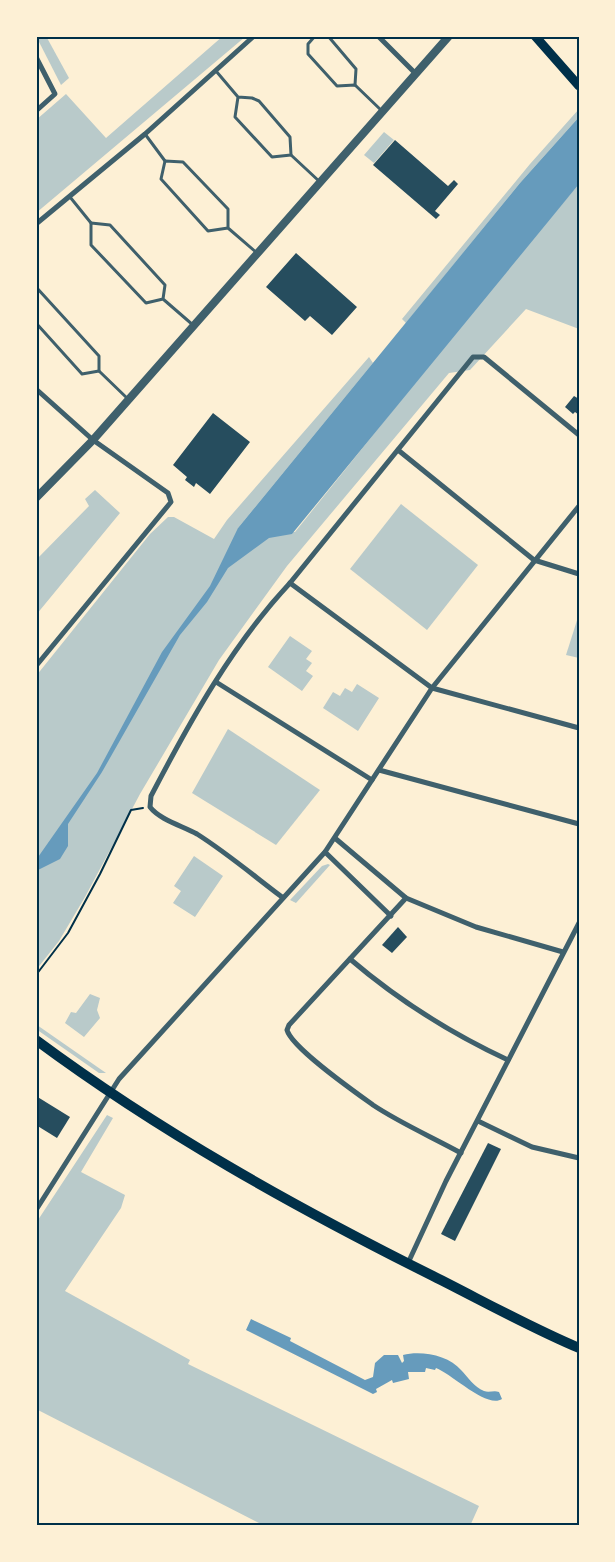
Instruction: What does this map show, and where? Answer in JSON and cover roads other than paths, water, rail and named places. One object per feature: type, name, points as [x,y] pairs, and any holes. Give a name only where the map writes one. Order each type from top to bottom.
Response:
[{"type":"main road","points":[[535,36],[579,86]]},
{"type":"main road","points":[[36,1040],[110,1092],[232,1170],[408,1263],[579,1348]]},
{"type":"street","points":[[36,224],[145,134],[254,36]]},
{"type":"street","points":[[378,36],[416,74]]},
{"type":"street","points":[[36,498],[93,440],[449,36]]},
{"type":"street","points":[[36,57],[55,94],[36,111]]},
{"type":"street","points":[[282,898],[228,855],[196,834],[157,814],[150,807],[151,796],[186,729],[216,682],[272,602],[290,583],[474,357],[484,357],[579,435]]},
{"type":"street","points":[[36,389],[93,440],[171,497],[171,502],[167,509],[135,543],[36,666]]},
{"type":"street","points":[[398,450],[534,560],[579,574]]},
{"type":"street","points":[[36,1210],[125,1071],[336,839],[432,688],[579,506]]},
{"type":"street","points":[[290,583],[432,688],[579,728]]},
{"type":"street","points":[[216,682],[372,780]]},
{"type":"street","points":[[379,770],[579,824]]},
{"type":"street","points":[[336,839],[406,898],[476,927],[563,952]]},
{"type":"street","points":[[325,852],[391,916]]},
{"type":"street","points":[[406,898],[289,1025],[287,1030],[292,1041],[373,1105],[461,1153]]},
{"type":"street","points":[[408,1263],[461,1153],[579,923]]},
{"type":"street","points":[[350,959],[385,989],[424,1014],[460,1037],[508,1060]]},
{"type":"street","points":[[478,1121],[532,1147],[579,1158]]},
{"type":"lane","points":[[315,36],[308,44],[308,54],[337,86],[355,85],[383,112]]},
{"type":"lane","points":[[328,36],[356,68],[355,85]]},
{"type":"lane","points":[[216,71],[238,97],[252,98],[259,101],[290,137],[291,155],[320,182]]},
{"type":"lane","points":[[238,97],[235,117],[256,140],[272,156],[291,155]]},
{"type":"lane","points":[[145,134],[165,161],[161,179],[208,231],[228,228]]},
{"type":"lane","points":[[165,161],[183,162],[228,210],[228,228],[257,253]]},
{"type":"lane","points":[[70,197],[91,223],[91,246],[146,303],[163,299]]},
{"type":"lane","points":[[91,223],[110,225],[165,285],[163,299]]},
{"type":"lane","points":[[36,287],[99,356],[99,371],[128,399]]},
{"type":"lane","points":[[163,299],[193,326]]},
{"type":"lane","points":[[36,323],[82,374],[99,371]]},
{"type":"water","points":[[579,117],[579,184],[292,534],[269,538],[228,568],[207,602],[180,635],[102,772],[68,824],[68,846],[60,859],[36,871],[36,860],[97,773],[162,652],[210,586],[238,528],[520,183]]},
{"type":"water","points":[[251,1319],[291,1338],[290,1341],[365,1380],[373,1377],[375,1363],[384,1355],[398,1355],[402,1363],[404,1361],[403,1355],[418,1353],[434,1355],[456,1365],[480,1389],[486,1392],[499,1392],[502,1399],[496,1401],[479,1395],[436,1368],[435,1370],[426,1368],[425,1372],[408,1372],[409,1379],[393,1383],[392,1380],[376,1389],[377,1392],[373,1394],[246,1330]]}]
